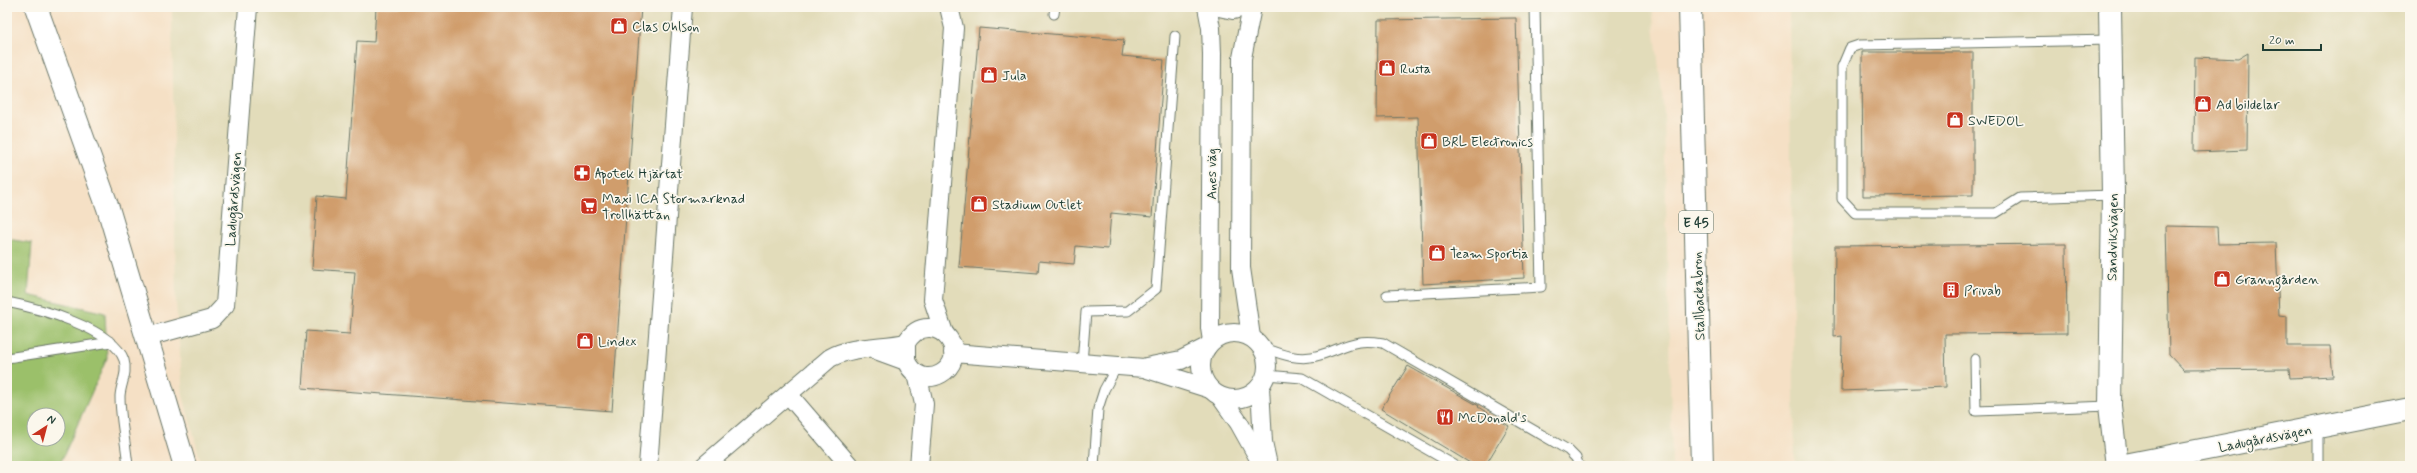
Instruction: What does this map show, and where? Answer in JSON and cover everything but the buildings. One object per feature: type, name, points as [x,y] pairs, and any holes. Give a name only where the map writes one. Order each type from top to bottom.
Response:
[{"type":"main road","points":[[36,7],[108,208],[185,466]]},
{"type":"main road","name":"Stallbackabron","points":[[1690,7],[1702,466]]},
{"type":"main road","name":"Sandviksvägen","points":[[2110,7],[2113,195],[2110,406],[2117,466]]},
{"type":"main road","name":"Ladugårdsvägen","points":[[2120,466],[2164,461],[2410,409]]},
{"type":"street","name":"Ladugårdsvägen","points":[[147,337],[212,319],[225,305],[248,7]]},
{"type":"street","points":[[648,466],[682,7]]},
{"type":"street","points":[[941,374],[931,377],[917,374],[910,369],[906,352],[933,300],[954,28],[949,7]]},
{"type":"street","points":[[954,28],[964,7]]},
{"type":"street","name":"Anes väg","points":[[1207,7],[1212,54],[1209,344]]},
{"type":"street","points":[[1219,7],[1233,10],[1245,7]]},
{"type":"street","points":[[1252,7],[1242,58],[1241,268],[1257,342],[1266,356],[1263,381],[1263,442],[1268,466]]},
{"type":"street","points":[[924,404],[941,374],[951,363],[953,353],[950,340],[944,333],[933,300]]},
{"type":"street","points":[[918,330],[931,328],[944,333]]},
{"type":"street","points":[[1144,368],[1181,360],[1231,333],[1257,342]]},
{"type":"street","points":[[1209,344],[1201,361],[1201,369],[1206,383],[1239,423],[1263,466]]},
{"type":"street","points":[[704,466],[820,367],[841,352],[854,349],[871,349],[906,352]]},
{"type":"street","points":[[953,353],[1144,368],[1228,399],[1246,398],[1263,381]]},
{"type":"street","points":[[917,374],[924,404],[919,466]]},
{"type":"street","points":[[788,394],[850,466]]},
{"type":"lane","points":[[1387,295],[1541,287],[1535,7]]},
{"type":"lane","points":[[1082,364],[1086,312],[1128,311],[1156,289],[1175,36]]},
{"type":"lane","points":[[2111,40],[1859,45],[1850,48],[1842,66],[1842,199],[1855,213],[1996,213],[2020,198],[2113,195]]},
{"type":"lane","points":[[7,302],[53,313],[111,342],[124,359],[126,371],[120,396],[128,466],[124,466]]},
{"type":"lane","points":[[1257,342],[1302,358],[1319,356],[1353,342],[1368,340],[1383,342],[1568,450],[1576,458],[1579,466]]},
{"type":"lane","points":[[7,358],[111,342]]},
{"type":"lane","points":[[1975,359],[1976,411],[2110,406]]},
{"type":"lane","points":[[1094,466],[1098,409],[1104,390],[1117,366]]},
{"type":"lane","points":[[1263,381],[1302,378],[1456,466]]},
{"type":"lane","points":[[2318,428],[2318,466]]},
{"type":"shaded area","points":[[172,7],[1652,7],[1664,113],[1672,466],[202,466],[183,395],[176,304]]},
{"type":"shaded area","points":[[1789,7],[2410,7],[2410,466],[1795,466]]},
{"type":"green space","points":[[7,239],[32,243],[28,295],[105,313],[107,358],[59,466],[7,466]]},
{"type":"place","name":"Clas Ohlson","points":[[619,26]]},
{"type":"place","name":"Rusta","points":[[1387,68]]},
{"type":"place","name":"Jula","points":[[989,75]]},
{"type":"place","name":"Ad bildelar","points":[[2203,104]]},
{"type":"place","name":"SWEDOL","points":[[1955,120]]},
{"type":"place","name":"BRL Electronics","points":[[1429,141]]},
{"type":"place","name":"Apotek Hjärtat","points":[[582,173]]},
{"type":"place","name":"Stadium Outlet","points":[[979,204]]},
{"type":"place","name":"Maxi ICA Stormarknad Trollhättan","points":[[589,206]]},
{"type":"place","name":"Team Sportia","points":[[1437,253]]},
{"type":"place","name":"Granngården","points":[[2222,279]]},
{"type":"place","name":"Privab","points":[[1951,290]]},
{"type":"place","name":"Lindex","points":[[585,341]]},
{"type":"place","name":"McDonald's","points":[[1445,417]]}]
